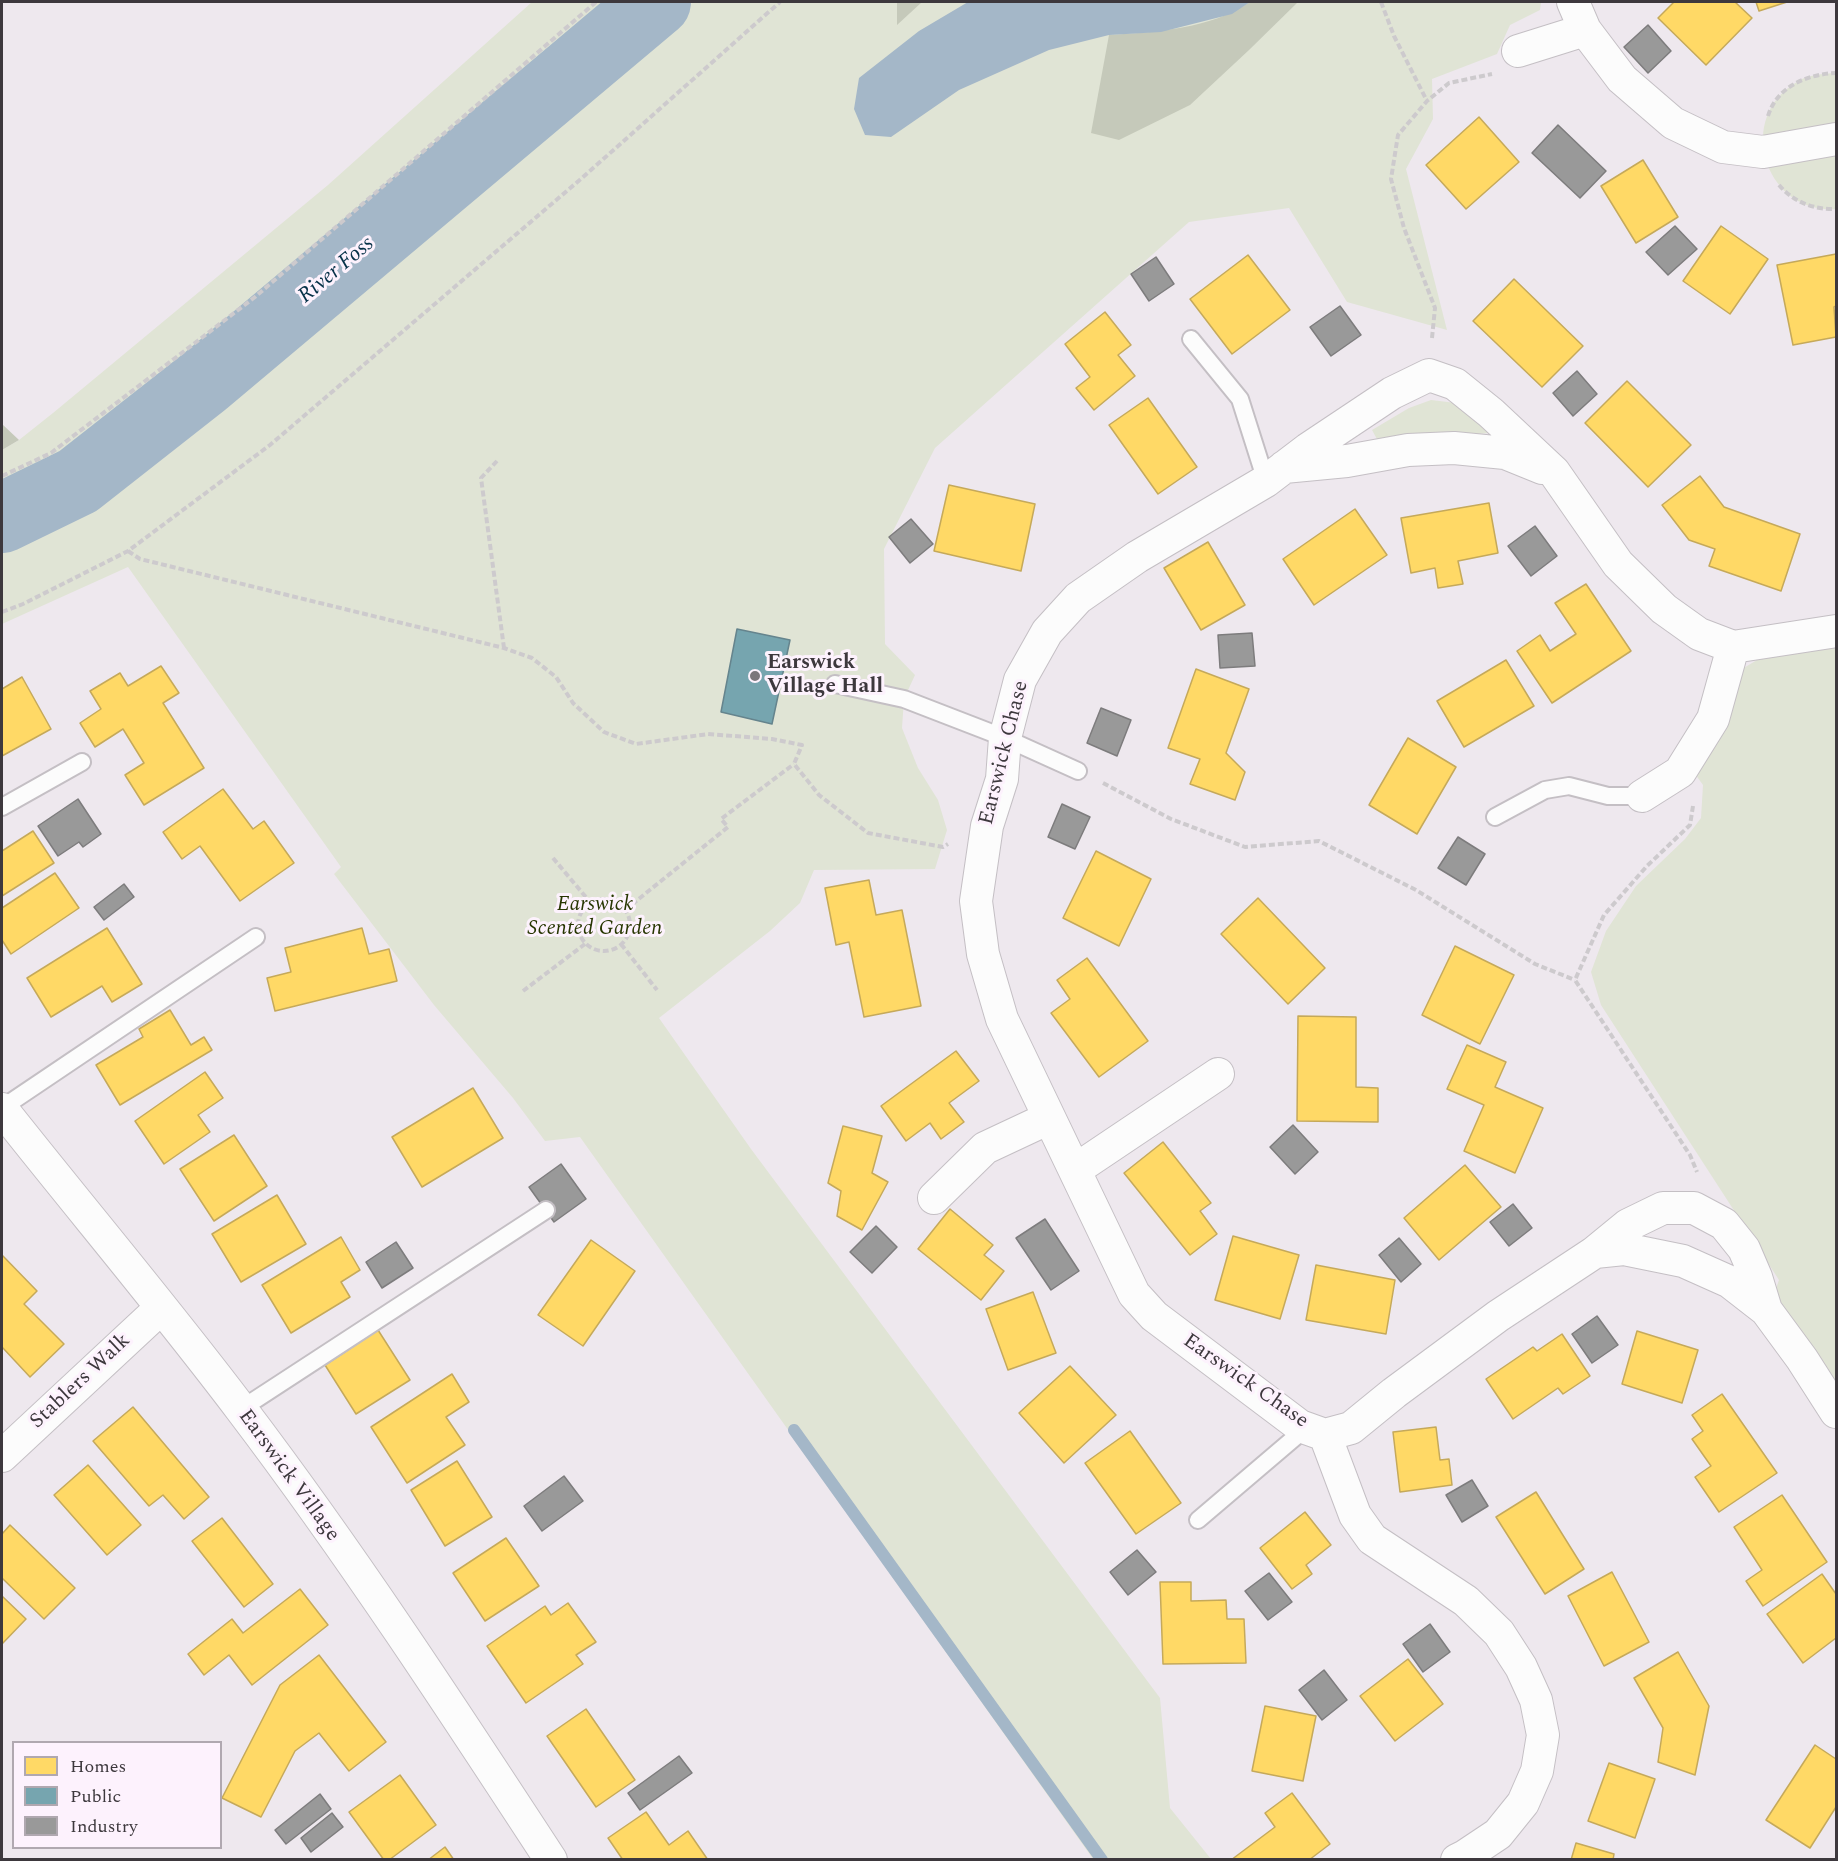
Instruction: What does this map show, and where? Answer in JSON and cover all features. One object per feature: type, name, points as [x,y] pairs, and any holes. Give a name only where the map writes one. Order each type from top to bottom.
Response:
[{"type":"street","points":[[1574,2],[1585,30],[1622,79],[1673,123],[1723,147],[1763,152],[1836,139]]},
{"type":"street","points":[[1518,51],[1585,30]]},
{"type":"street","points":[[1429,375],[1455,384],[1491,412],[1554,472],[1618,564],[1664,609],[1699,634],[1733,646],[1836,631]]},
{"type":"street","name":"Earswick Chase","points":[[1429,375],[1392,393],[1275,474],[1137,557],[1078,598],[1047,632],[1020,680],[1005,738],[1002,779],[987,826],[976,901],[983,954],[1002,1019],[1134,1294],[1154,1316],[1300,1426],[1316,1431],[1351,1428],[1498,1316],[1595,1252],[1628,1225],[1663,1208],[1694,1208],[1724,1224],[1744,1249],[1766,1310]]},
{"type":"street","name":"Earswick Chase","points":[[1275,474],[1408,450],[1454,448],[1505,453],[1554,472]]},
{"type":"street","points":[[1642,796],[1680,772],[1713,719],[1733,646]]},
{"type":"street","points":[[1074,1170],[1218,1074]]},
{"type":"street","name":"Earswick Village","points":[[2,1109],[241,1409],[334,1539],[468,1734],[551,1860]]},
{"type":"street","points":[[934,1198],[985,1148],[1049,1118]]},
{"type":"street","name":"Earswick Chase","points":[[1595,1252],[1624,1249],[1683,1261],[1730,1282],[1766,1310],[1802,1359],[1836,1412]]},
{"type":"street","name":"Stablers Walk","points":[[2,1456],[161,1308]]},
{"type":"street","points":[[1316,1431],[1355,1515],[1372,1539],[1467,1601],[1499,1633],[1521,1667],[1536,1700],[1543,1735],[1536,1771],[1523,1803],[1498,1834],[1457,1860]]},
{"type":"lane","points":[[1191,339],[1240,399],[1275,474]]},
{"type":"lane","points":[[835,684],[904,699],[1005,738],[1078,771]]},
{"type":"lane","points":[[2,807],[82,762]]},
{"type":"lane","points":[[1495,817],[1545,790],[1569,786],[1608,796],[1642,796]]},
{"type":"lane","points":[[2,1109],[256,938]]},
{"type":"lane","points":[[241,1409],[546,1210]]},
{"type":"lane","points":[[1198,1520],[1316,1431]]},
{"type":"path","points":[[2,476],[51,453],[255,297],[596,2]]},
{"type":"path","points":[[2,612],[23,604],[128,551],[278,438],[607,156],[780,2]]},
{"type":"path","points":[[1381,2],[1394,36],[1427,101]]},
{"type":"path","points":[[1429,375],[1435,308],[1404,228],[1390,178],[1398,135],[1427,101],[1449,83]]},
{"type":"path","points":[[497,461],[481,478],[504,648]]},
{"type":"path","points":[[128,551],[140,559],[504,648],[532,658],[556,677],[573,703],[604,732],[636,744],[708,734],[772,739],[802,745],[794,764],[722,819],[728,827],[625,910]]},
{"type":"path","points":[[794,764],[819,795],[868,832],[943,847],[987,826]]},
{"type":"path","points":[[1078,771],[1172,819],[1245,847],[1319,841],[1416,890],[1535,964],[1575,980],[1690,1155],[1700,1180],[1694,1208]]},
{"type":"path","points":[[1575,980],[1604,915],[1647,866],[1690,825],[1696,792],[1680,772]]},
{"type":"path","points":[[553,858],[590,902]]},
{"type":"path","points":[[602,898],[611,900],[619,903],[625,910],[630,926],[621,944],[614,949],[600,951],[585,944],[578,932],[578,921],[584,908],[590,902],[602,898]]},
{"type":"path","points":[[523,991],[585,944]]},
{"type":"path","points":[[621,944],[657,990]]},
{"type":"green space","points":[[532,2],[615,2],[357,225],[164,382],[57,463],[2,490],[2,450],[19,440],[53,413],[328,185]]},
{"type":"green space","name":"Earswick Scented Garden","points":[[693,2],[1541,2],[1540,10],[1510,25],[1497,54],[1432,79],[1433,119],[1406,169],[1447,330],[1347,302],[1289,208],[1189,222],[935,448],[884,549],[885,644],[915,675],[904,699],[902,728],[918,768],[938,800],[947,830],[935,869],[814,870],[800,903],[770,931],[659,1018],[751,1149],[1160,1698],[1170,1808],[1211,1859],[1093,1859],[580,1137],[545,1141],[513,1098],[434,1005],[334,874],[341,867],[128,567],[2,624],[2,539],[87,501],[240,388]]},
{"type":"green space","points":[[897,2],[922,2],[897,25]]},
{"type":"green space","points":[[1250,2],[1298,2],[1190,105],[1119,140],[1091,133],[1109,35],[1182,28],[1200,24]]},
{"type":"green space","points":[[1836,73],[1836,209],[1811,206],[1791,196],[1776,181],[1766,161],[1763,139],[1767,118],[1778,98],[1806,77]]},
{"type":"green space","points":[[1431,400],[1456,403],[1490,433],[1378,441],[1372,430],[1409,408]]},
{"type":"green space","points":[[2,424],[19,440],[2,450]]},
{"type":"green space","points":[[1836,645],[1836,1384],[1774,1294],[1779,1280],[1601,1005],[1591,972],[1606,931],[1636,886],[1685,839],[1701,818],[1703,785],[1695,774],[1742,669],[1757,660]]},
{"type":"water","points":[[968,2],[1250,2],[1232,14],[1161,32],[1109,35],[1049,50],[959,90],[891,137],[865,135],[854,109],[859,78],[919,31]]},
{"type":"building: Homes","points":[[1674,2],[1735,2],[1752,18],[1706,65],[1658,18]]},
{"type":"building: Homes","points":[[1756,2],[1787,2],[1759,11]]},
{"type":"building: Homes","points":[[1479,117],[1519,162],[1466,209],[1426,165]]},
{"type":"building: Homes","points":[[1643,160],[1678,217],[1636,243],[1601,186]]},
{"type":"building: Homes","points":[[1721,226],[1768,259],[1730,314],[1683,281]]},
{"type":"building: Homes","points":[[1836,254],[1836,306],[1834,307],[1836,337],[1793,345],[1777,265]]},
{"type":"building: Homes","points":[[1248,255],[1290,310],[1232,354],[1190,299]]},
{"type":"building: Homes","points":[[1514,279],[1583,346],[1542,387],[1473,321]]},
{"type":"building: Homes","points":[[1105,312],[1131,345],[1118,355],[1135,376],[1094,410],[1076,388],[1090,377],[1065,344]]},
{"type":"building: Homes","points":[[1627,381],[1691,445],[1648,487],[1585,423]]},
{"type":"building: Homes","points":[[1148,398],[1197,467],[1158,494],[1109,425]]},
{"type":"building: Homes","points":[[1700,476],[1724,507],[1800,534],[1781,591],[1709,566],[1715,549],[1689,540],[1662,505]]},
{"type":"building: Homes","points":[[949,485],[1035,504],[1021,571],[934,551]]},
{"type":"building: Homes","points":[[1489,503],[1498,553],[1458,561],[1463,584],[1438,588],[1435,568],[1411,573],[1401,518]]},
{"type":"building: Homes","points":[[1355,509],[1387,555],[1314,605],[1283,559]]},
{"type":"building: Homes","points":[[1208,542],[1245,605],[1201,630],[1164,568]]},
{"type":"building: Homes","points":[[1586,584],[1631,651],[1552,703],[1517,651],[1540,635],[1550,651],[1576,634],[1555,603]]},
{"type":"building: Homes","points":[[1506,660],[1534,706],[1464,747],[1437,701]]},
{"type":"building: Homes","points":[[161,666],[179,693],[163,703],[204,768],[144,805],[125,775],[144,763],[123,729],[95,747],[80,723],[101,709],[90,691],[120,673],[128,686]]},
{"type":"building: Homes","points":[[1196,669],[1249,689],[1226,753],[1245,772],[1235,800],[1190,784],[1200,759],[1168,748]]},
{"type":"building: Homes","points":[[22,677],[51,729],[2,756],[2,689]]},
{"type":"building: Homes","points":[[1408,738],[1456,767],[1417,834],[1369,805]]},
{"type":"building: Homes","points":[[223,789],[253,829],[264,821],[294,863],[240,901],[200,846],[182,859],[163,832]]},
{"type":"building: Homes","points":[[33,831],[54,863],[2,896],[2,851]]},
{"type":"building: Homes","points":[[1096,851],[1151,879],[1119,946],[1063,918]]},
{"type":"building: Homes","points":[[55,873],[79,908],[11,954],[2,940],[2,908]]},
{"type":"building: Homes","points":[[869,880],[876,915],[902,910],[921,1006],[864,1017],[849,942],[836,945],[825,888]]},
{"type":"building: Homes","points":[[1258,898],[1325,968],[1288,1004],[1221,934]]},
{"type":"building: Homes","points":[[107,928],[142,984],[112,1002],[102,986],[51,1017],[27,978]]},
{"type":"building: Homes","points":[[362,928],[369,954],[389,949],[397,981],[275,1011],[267,978],[291,972],[285,948]]},
{"type":"building: Homes","points":[[1455,946],[1514,975],[1480,1044],[1422,1015]]},
{"type":"building: Homes","points":[[1087,958],[1148,1041],[1099,1077],[1051,1013],[1070,999],[1057,980]]},
{"type":"building: Homes","points":[[170,1010],[191,1045],[204,1037],[212,1050],[120,1105],[96,1065],[143,1037],[139,1029]]},
{"type":"building: Homes","points":[[1298,1016],[1356,1017],[1356,1087],[1378,1088],[1378,1122],[1297,1121]]},
{"type":"building: Homes","points":[[1467,1045],[1506,1062],[1495,1087],[1543,1108],[1515,1173],[1464,1151],[1484,1105],[1447,1089]]},
{"type":"building: Homes","points":[[956,1051],[979,1081],[949,1103],[964,1122],[941,1139],[930,1123],[906,1141],[881,1106]]},
{"type":"building: Homes","points":[[205,1072],[223,1098],[198,1115],[210,1132],[164,1164],[135,1121]]},
{"type":"building: Homes","points":[[473,1088],[503,1138],[422,1187],[392,1137]]},
{"type":"building: Homes","points":[[843,1126],[882,1136],[872,1173],[888,1182],[862,1230],[837,1216],[841,1191],[828,1183]]},
{"type":"building: Homes","points":[[234,1135],[267,1186],[214,1221],[180,1169]]},
{"type":"building: Homes","points":[[1163,1142],[1211,1203],[1200,1211],[1217,1234],[1190,1255],[1124,1173]]},
{"type":"building: Homes","points":[[1465,1165],[1501,1207],[1439,1260],[1404,1218]]},
{"type":"building: Homes","points":[[277,1195],[306,1244],[241,1282],[212,1234]]},
{"type":"building: Homes","points":[[950,1209],[993,1245],[984,1255],[1004,1271],[981,1300],[918,1249]]},
{"type":"building: Homes","points":[[1233,1236],[1299,1255],[1280,1319],[1215,1300]]},
{"type":"building: Homes","points":[[341,1237],[360,1270],[341,1282],[350,1297],[291,1333],[262,1285]]},
{"type":"building: Homes","points":[[591,1240],[635,1271],[583,1346],[538,1315]]},
{"type":"building: Homes","points":[[2,1255],[37,1291],[24,1304],[64,1344],[30,1377],[2,1347]]},
{"type":"building: Homes","points":[[1316,1265],[1395,1280],[1386,1334],[1306,1320]]},
{"type":"building: Homes","points":[[1033,1292],[1056,1353],[1008,1370],[986,1309]]},
{"type":"building: Homes","points":[[378,1330],[410,1380],[356,1414],[325,1365]]},
{"type":"building: Homes","points":[[1637,1331],[1698,1350],[1682,1403],[1622,1384]]},
{"type":"building: Homes","points":[[1562,1334],[1590,1376],[1563,1394],[1558,1388],[1513,1419],[1486,1379],[1533,1347],[1537,1351]]},
{"type":"building: Homes","points":[[1070,1366],[1116,1415],[1064,1463],[1019,1413]]},
{"type":"building: Homes","points":[[452,1374],[469,1402],[446,1417],[465,1445],[407,1483],[371,1427]]},
{"type":"building: Homes","points":[[1722,1394],[1777,1473],[1719,1512],[1695,1477],[1711,1466],[1692,1439],[1703,1431],[1692,1415]]},
{"type":"building: Homes","points":[[133,1407],[209,1497],[184,1519],[163,1495],[149,1506],[93,1441]]},
{"type":"building: Homes","points":[[1436,1427],[1440,1460],[1449,1459],[1452,1485],[1400,1492],[1393,1432]]},
{"type":"building: Homes","points":[[1130,1431],[1181,1503],[1136,1534],[1085,1463]]},
{"type":"building: Homes","points":[[457,1461],[492,1517],[445,1546],[411,1490]]},
{"type":"building: Homes","points":[[88,1465],[141,1525],[107,1555],[54,1495]]},
{"type":"building: Homes","points":[[1536,1492],[1584,1569],[1545,1594],[1496,1517]]},
{"type":"building: Homes","points":[[1782,1495],[1827,1562],[1763,1606],[1746,1581],[1762,1570],[1734,1527]]},
{"type":"building: Homes","points":[[1305,1512],[1331,1545],[1306,1565],[1312,1574],[1292,1589],[1260,1548]]},
{"type":"building: Homes","points":[[222,1518],[273,1584],[244,1607],[192,1541]]},
{"type":"building: Homes","points":[[10,1525],[75,1588],[44,1619],[2,1578],[2,1534]]},
{"type":"building: Homes","points":[[506,1538],[539,1586],[485,1621],[453,1573]]},
{"type":"building: Homes","points":[[1612,1572],[1649,1642],[1604,1666],[1568,1596]]},
{"type":"building: Homes","points":[[1822,1574],[1836,1594],[1836,1638],[1803,1663],[1767,1614]]},
{"type":"building: Homes","points":[[1160,1582],[1191,1582],[1191,1601],[1226,1600],[1227,1619],[1244,1619],[1246,1663],[1163,1664]]},
{"type":"building: Homes","points":[[300,1589],[328,1625],[252,1685],[229,1655],[204,1675],[188,1654],[232,1619],[243,1633]]},
{"type":"building: Homes","points":[[2,1596],[26,1619],[2,1644]]},
{"type":"building: Homes","points":[[568,1603],[596,1642],[576,1655],[583,1664],[526,1703],[487,1646],[545,1606],[551,1615]]},
{"type":"building: Homes","points":[[1678,1652],[1709,1706],[1695,1775],[1658,1762],[1663,1728],[1634,1678]]},
{"type":"building: Homes","points":[[319,1655],[386,1742],[349,1771],[319,1733],[295,1751],[261,1817],[222,1798],[280,1685]]},
{"type":"building: Homes","points":[[1408,1659],[1443,1704],[1395,1741],[1360,1696]]},
{"type":"building: Homes","points":[[1265,1706],[1316,1716],[1303,1781],[1252,1771]]},
{"type":"building: Homes","points":[[586,1709],[635,1780],[596,1807],[547,1736]]},
{"type":"building: Homes","points":[[1815,1745],[1836,1759],[1836,1807],[1810,1848],[1766,1820]]},
{"type":"building: Homes","points":[[1609,1763],[1655,1779],[1635,1838],[1588,1821]]},
{"type":"building: Homes","points":[[400,1775],[436,1825],[389,1860],[384,1860],[349,1812]]},
{"type":"building: Homes","points":[[1292,1793],[1330,1844],[1309,1860],[1231,1860],[1275,1827],[1265,1813]]},
{"type":"building: Homes","points":[[646,1812],[669,1845],[688,1831],[708,1860],[623,1860],[608,1838]]},
{"type":"building: Homes","points":[[1576,1843],[1614,1854],[1613,1860],[1571,1860]]},
{"type":"building: Homes","points":[[445,1847],[454,1860],[428,1860]]},
{"type":"building: Public","name":"Earswick Village Hall","points":[[737,629],[790,640],[772,724],[721,712]]},
{"type":"building: Industry","points":[[1648,25],[1671,51],[1648,73],[1624,47]]},
{"type":"building: Industry","points":[[1558,125],[1606,171],[1580,198],[1532,153]]},
{"type":"building: Industry","points":[[1675,226],[1697,249],[1668,275],[1646,252]]},
{"type":"building: Industry","points":[[1156,257],[1174,284],[1149,301],[1131,274]]},
{"type":"building: Industry","points":[[1340,306],[1361,335],[1331,356],[1310,327]]},
{"type":"building: Industry","points":[[1577,371],[1597,394],[1573,416],[1553,393]]},
{"type":"building: Industry","points":[[911,519],[933,544],[910,563],[889,537]]},
{"type":"building: Industry","points":[[1535,526],[1557,556],[1531,576],[1508,546]]},
{"type":"building: Industry","points":[[1252,633],[1255,666],[1220,668],[1218,635]]},
{"type":"building: Industry","points":[[1101,708],[1131,720],[1117,756],[1087,743]]},
{"type":"building: Industry","points":[[78,799],[101,834],[83,847],[79,842],[58,856],[38,826]]},
{"type":"building: Industry","points":[[1062,804],[1090,817],[1075,849],[1048,837]]},
{"type":"building: Industry","points":[[1458,837],[1485,854],[1466,885],[1438,868]]},
{"type":"building: Industry","points":[[124,884],[134,897],[104,920],[94,907]]},
{"type":"building: Industry","points":[[1293,1125],[1318,1152],[1295,1174],[1270,1147]]},
{"type":"building: Industry","points":[[561,1164],[586,1199],[554,1222],[529,1187]]},
{"type":"building: Industry","points":[[1513,1204],[1532,1228],[1509,1246],[1490,1222]]},
{"type":"building: Industry","points":[[1045,1219],[1079,1271],[1051,1290],[1016,1238]]},
{"type":"building: Industry","points":[[876,1226],[897,1247],[872,1273],[850,1252]]},
{"type":"building: Industry","points":[[1399,1238],[1421,1264],[1401,1282],[1379,1255]]},
{"type":"building: Industry","points":[[396,1242],[413,1268],[382,1288],[366,1262]]},
{"type":"building: Industry","points":[[1597,1316],[1618,1345],[1592,1363],[1572,1334]]},
{"type":"building: Industry","points":[[564,1476],[583,1501],[542,1531],[524,1506]]},
{"type":"building: Industry","points":[[1472,1480],[1488,1506],[1462,1522],[1446,1495]]},
{"type":"building: Industry","points":[[1137,1550],[1156,1572],[1128,1595],[1110,1572]]},
{"type":"building: Industry","points":[[1269,1573],[1292,1602],[1268,1620],[1245,1591]]},
{"type":"building: Industry","points":[[1430,1624],[1450,1652],[1423,1672],[1403,1644]]},
{"type":"building: Industry","points":[[1324,1670],[1347,1700],[1322,1720],[1299,1690]]},
{"type":"building: Industry","points":[[679,1756],[692,1773],[640,1810],[628,1793]]},
{"type":"building: Industry","points":[[320,1794],[331,1809],[286,1844],[275,1830]]},
{"type":"building: Industry","points":[[332,1813],[343,1827],[311,1852],[301,1838]]},
{"type":"waterway","name":"River Foss","points":[[2,518],[78,481],[204,382],[656,2]]},
{"type":"waterway","points":[[78,481],[88,495]]},
{"type":"waterway","points":[[794,1430],[1102,1860]]},
{"type":"place","name":"Earswick Village Hall","points":[[755,676]]}]
